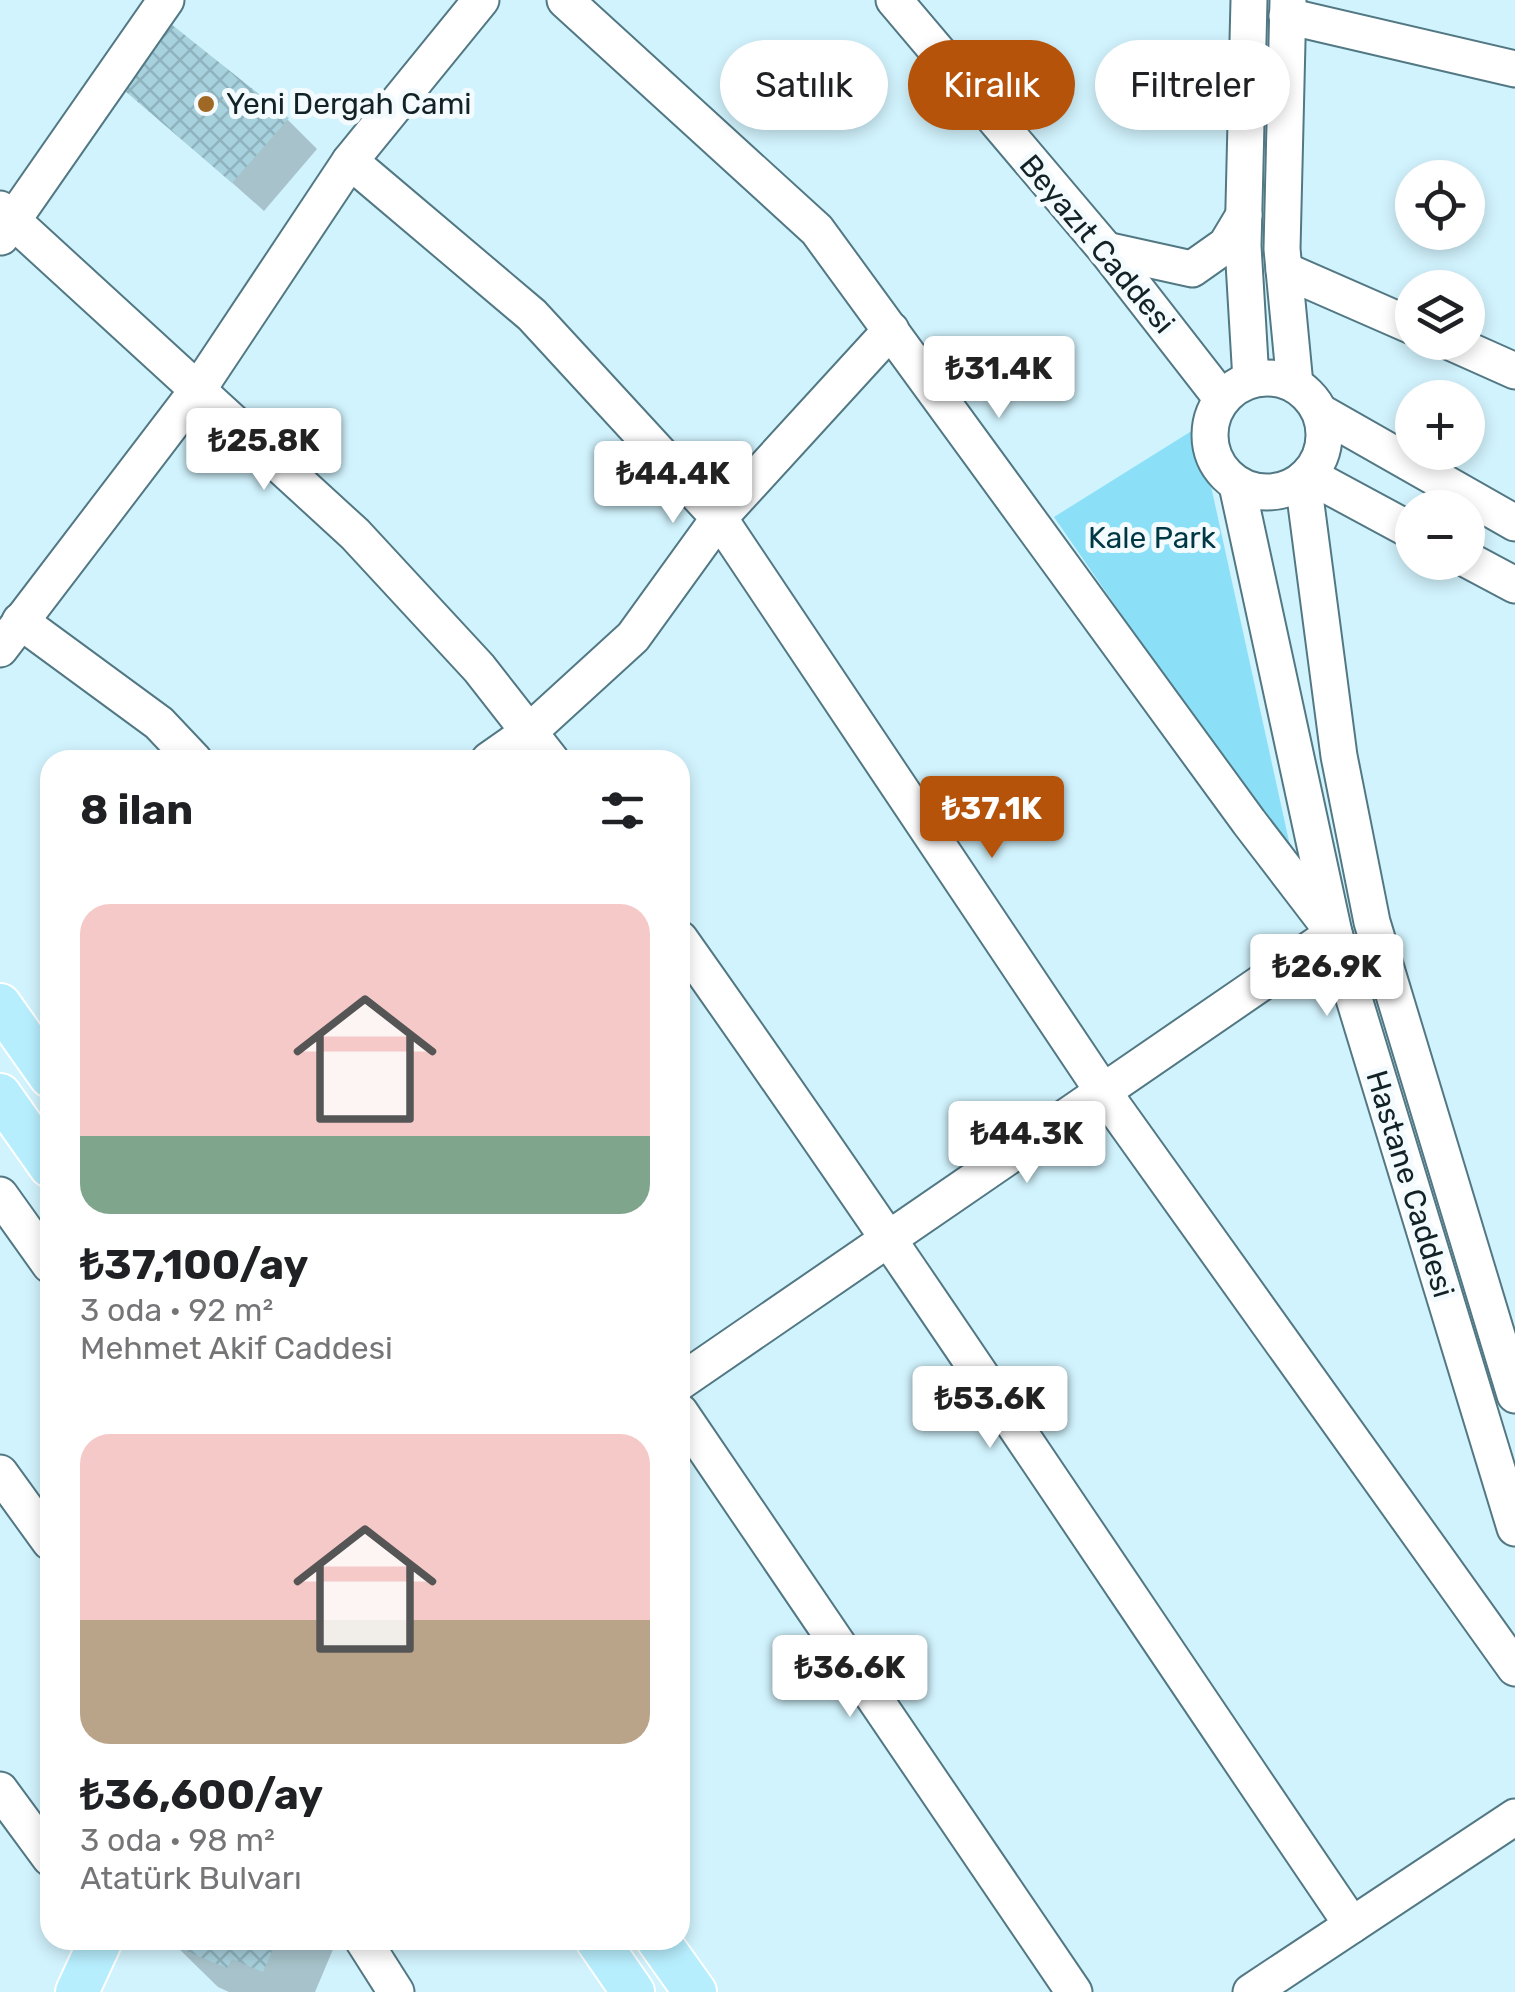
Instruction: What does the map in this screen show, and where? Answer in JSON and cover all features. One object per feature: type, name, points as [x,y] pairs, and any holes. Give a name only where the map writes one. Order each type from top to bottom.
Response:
[{"type":"main road","points":[[0,1005],[40,1060]]},
{"type":"main road","points":[[0,1095],[40,1152]]},
{"type":"main road","points":[[603,1950],[633,1992]]},
{"type":"main road","points":[[665,1950],[695,1992]]},
{"type":"street","points":[[166,0],[4,222],[199,388],[354,534],[479,668],[542,750]]},
{"type":"street","points":[[185,750],[159,723],[10,635],[199,388],[350,161],[482,0]]},
{"type":"street","points":[[565,0],[817,230],[1248,822],[1334,933],[690,1375]]},
{"type":"street","name":"Beyazıt Caddesi","points":[[894,0],[1106,250],[1237,389]]},
{"type":"street","points":[[1237,389],[1249,0]]},
{"type":"street","points":[[1295,385],[1284,270],[1288,8],[1515,69]]},
{"type":"street","points":[[350,161],[532,315],[719,518],[1104,1093],[1515,1668]]},
{"type":"street","points":[[1106,250],[1192,269],[1226,244],[1244,215]]},
{"type":"street","points":[[1284,270],[1395,319]]},
{"type":"street","points":[[503,750],[529,732],[634,638],[719,518],[891,330]]},
{"type":"street","points":[[1485,358],[1515,371]]},
{"type":"street","points":[[1281,379],[1295,385],[1310,396],[1320,412],[1324,446],[1306,478],[1271,493],[1237,485],[1212,455],[1212,416],[1237,389],[1281,379]]},
{"type":"street","points":[[1320,412],[1515,523]]},
{"type":"street","points":[[1306,478],[1395,522]]},
{"type":"street","name":"Hastane Caddesi","points":[[1306,478],[1339,756],[1372,922],[1515,1394]]},
{"type":"street","name":"Hastane Caddesi","points":[[1237,485],[1334,933],[1515,1528]]},
{"type":"street","points":[[1485,569],[1515,585]]},
{"type":"street","points":[[690,954],[892,1240],[958,1346],[1352,1925]]},
{"type":"street","points":[[0,1195],[40,1251]]},
{"type":"street","points":[[690,1427],[1074,1992]]},
{"type":"street","points":[[0,1473],[40,1528]]},
{"type":"street","points":[[0,1790],[40,1844]]},
{"type":"street","points":[[1251,1992],[1515,1817]]},
{"type":"street","points":[[369,1950],[396,1992]]},
{"type":"green space","name":"Kale Park","points":[[1198,427],[1294,864],[1054,517]]},
{"type":"building","name":"Yeni Dergah Cami","points":[[171,24],[289,118],[232,183],[125,91]]},
{"type":"building","points":[[184,1950],[273,1950],[263,1972],[232,1959],[227,1968]]},
{"type":"place","name":"Yeni Dergah Cami","points":[[206,104]]}]
